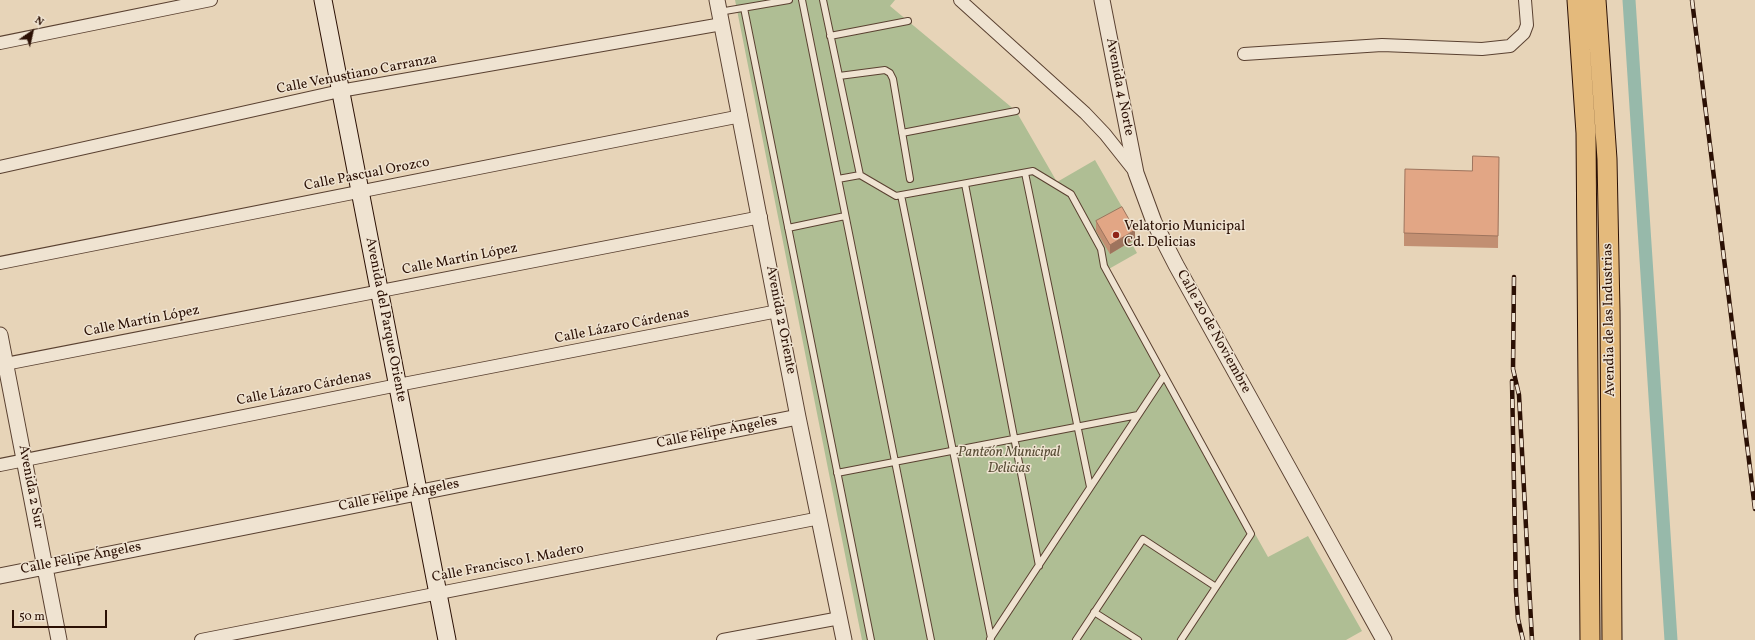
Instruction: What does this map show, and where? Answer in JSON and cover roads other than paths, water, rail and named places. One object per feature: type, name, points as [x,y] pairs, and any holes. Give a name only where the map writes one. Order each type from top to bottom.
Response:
[{"type":"main road","name":"Avenida del Parque Oriente","points":[[323,0],[447,640]]},
{"type":"main road","name":"Avendia de las Industrias","points":[[1577,0],[1582,56],[1586,140],[1590,640]]},
{"type":"main road","name":"Avendia de las Industrias","points":[[1596,0],[1607,159],[1610,312],[1612,640]]},
{"type":"street","points":[[0,43],[211,0]]},
{"type":"street","name":"Calle 20 de Noviembre","points":[[960,0],[1080,108],[1105,134],[1136,173],[1154,222],[1176,266],[1384,640]]},
{"type":"street","name":"Avenida 4 Norte","points":[[1102,0],[1136,173]]},
{"type":"street","points":[[1244,54],[1382,45],[1482,49],[1510,46],[1524,33],[1527,25],[1526,0]]},
{"type":"street","name":"Calle Venustiano Carranza","points":[[0,167],[340,91],[720,12]]},
{"type":"street","name":"Avenida 2 Oriente","points":[[720,12],[761,217],[798,417],[844,640]]},
{"type":"street","name":"Calle Pascual Orozco","points":[[0,263],[741,116]]},
{"type":"street","name":"Calle Martín López","points":[[3,364],[761,217]]},
{"type":"street","name":"Calle Lázaro Cárdenas","points":[[0,465],[778,311]]},
{"type":"street","name":"Avenida 2 Sur","points":[[0,335],[3,364],[60,640]]},
{"type":"street","name":"Calle Felipe Ángeles","points":[[0,576],[798,417]]},
{"type":"street","name":"Calle Francisco I. Madero","points":[[201,640],[820,518]]},
{"type":"street","points":[[723,640],[840,618]]},
{"type":"lane","points":[[720,12],[789,0]]},
{"type":"lane","points":[[802,0],[931,640]]},
{"type":"lane","points":[[823,0],[860,175]]},
{"type":"lane","points":[[744,8],[871,640]]},
{"type":"lane","points":[[830,36],[908,21]]},
{"type":"lane","points":[[839,76],[885,70],[890,73],[893,78],[910,179]]},
{"type":"lane","points":[[902,133],[1016,111]]},
{"type":"lane","points":[[838,179],[860,175],[896,196],[1033,172],[1071,194],[1101,249],[1104,266],[1251,534],[1181,640]]},
{"type":"lane","points":[[1025,173],[1090,487]]},
{"type":"lane","points":[[965,184],[1039,566]]},
{"type":"lane","points":[[900,195],[990,639]]},
{"type":"lane","points":[[788,228],[845,216]]},
{"type":"lane","points":[[990,639],[1164,376]]},
{"type":"lane","points":[[837,473],[1138,415]]},
{"type":"lane","points":[[1076,640],[1143,539],[1216,587]]},
{"type":"lane","points":[[1094,612],[1138,640]]},
{"type":"waterway","points":[[1629,0],[1671,640]]},
{"type":"railway","points":[[1692,0],[1755,509]]},
{"type":"railway","points":[[1514,277],[1513,369],[1519,395],[1532,640]]},
{"type":"railway","points":[[1512,381],[1516,591],[1518,619],[1523,640]]},
{"type":"place","name":"Velatorio Municipal Cd. Delicias","points":[[1116,235]]},
{"type":"park label","name":"Panteón Municipal Delicias","points":[[1009,462]]}]
